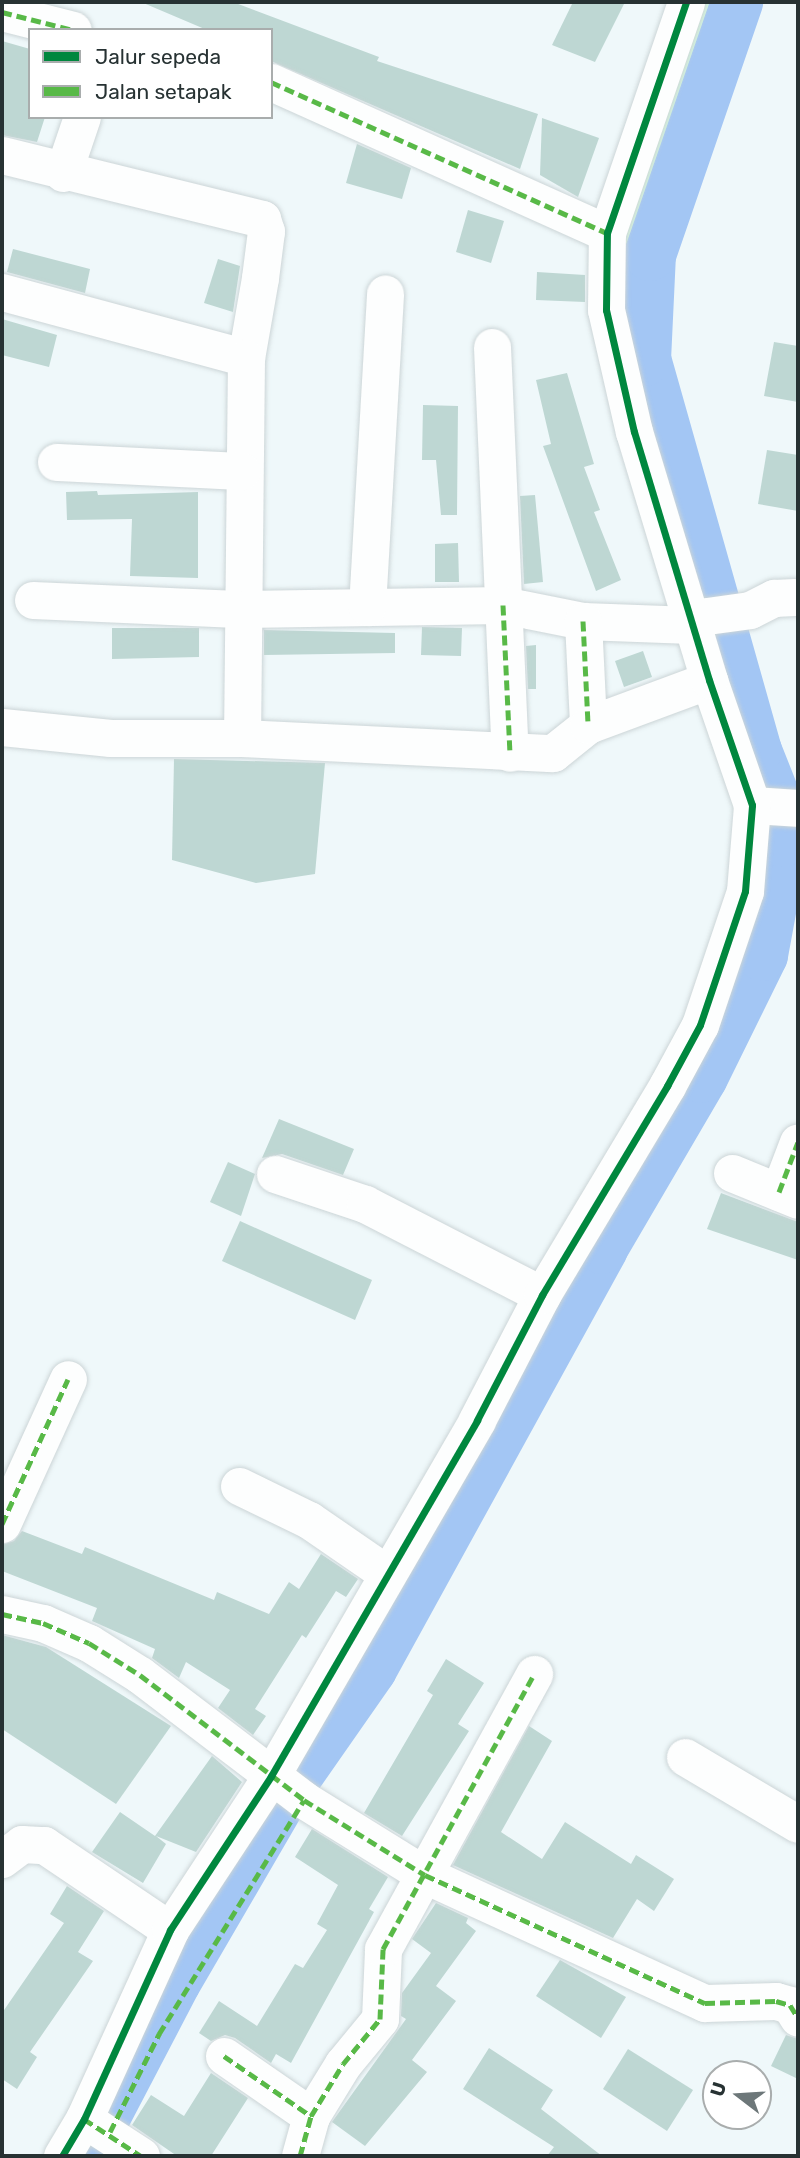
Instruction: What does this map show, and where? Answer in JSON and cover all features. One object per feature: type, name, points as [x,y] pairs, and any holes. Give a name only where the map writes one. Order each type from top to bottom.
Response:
[{"type":"street","points":[[62,2156],[84,2119],[170,1930],[271,1776],[386,1573],[477,1420],[542,1295],[700,1025],[776,806],[709,680],[699,621],[612,352],[606,310],[607,233],[686,2]]},
{"type":"street","points":[[2,12],[65,28]]},
{"type":"street","points":[[273,83],[607,233]]},
{"type":"street","points":[[63,173],[81,119]]},
{"type":"street","points":[[2,155],[63,173],[262,219],[266,231],[246,358],[242,471],[242,738]]},
{"type":"street","points":[[2,292],[246,358]]},
{"type":"street","points":[[367,607],[385,295]]},
{"type":"street","points":[[492,347],[510,753]]},
{"type":"street","points":[[56,462],[242,471]]},
{"type":"street","points":[[33,600],[243,609],[503,605],[583,621],[699,621],[750,610],[774,598],[794,597]]},
{"type":"street","points":[[583,621],[588,725]]},
{"type":"street","points":[[2,727],[110,738],[242,738],[553,753],[588,725],[709,680]]},
{"type":"street","points":[[732,1173],[788,1196],[798,1142]]},
{"type":"street","points":[[275,1174],[365,1205],[542,1295]]},
{"type":"street","points":[[2,1524],[68,1379]]},
{"type":"street","points":[[239,1486],[309,1520],[386,1573]]},
{"type":"street","points":[[2,1614],[43,1623],[89,1643],[140,1675],[271,1776],[425,1875],[705,2003],[776,2001],[790,2005],[798,2018]]},
{"type":"street","points":[[300,2156],[311,2116],[343,2064],[380,2019],[383,1949],[534,1674]]},
{"type":"street","points":[[685,1757],[798,1824]]},
{"type":"street","points":[[2,1859],[28,1842],[44,1845],[170,1930]]},
{"type":"street","points":[[225,2056],[311,2116]]},
{"type":"street","points":[[84,2119],[141,2156]]},
{"type":"green space","points":[[686,2],[737,2],[650,255],[645,360],[756,751],[777,804],[783,841],[762,955],[702,1077],[602,1248],[371,1669],[288,1788],[175,1982],[84,2156],[62,2156],[667,1086],[748,864],[606,310]]},
{"type":"building","points":[[141,2],[233,2],[379,57],[377,61],[538,114],[520,169],[273,62],[273,28],[202,28]]},
{"type":"building","points":[[573,2],[625,2],[595,62],[552,45]]},
{"type":"building","points":[[2,41],[28,48],[28,119],[44,119],[37,142],[2,135]]},
{"type":"building","points":[[542,118],[599,138],[578,197],[540,175]]},
{"type":"building","points":[[357,144],[411,168],[402,199],[346,183]]},
{"type":"building","points":[[468,210],[504,221],[491,263],[456,252]]},
{"type":"building","points":[[13,249],[90,269],[85,293],[7,272]]},
{"type":"building","points":[[218,259],[240,266],[233,312],[204,303]]},
{"type":"building","points":[[537,272],[585,275],[585,302],[536,300]]},
{"type":"building","points":[[2,319],[57,335],[49,367],[2,355]]},
{"type":"building","points":[[774,342],[798,346],[798,402],[764,396]]},
{"type":"building","points":[[567,373],[594,464],[584,467],[600,510],[594,512],[621,580],[596,591],[543,446],[551,444],[536,380]]},
{"type":"building","points":[[423,405],[458,406],[457,515],[441,515],[436,460],[422,460]]},
{"type":"building","points":[[767,450],[798,455],[798,511],[758,504]]},
{"type":"building","points":[[97,491],[98,495],[198,492],[198,578],[130,576],[132,519],[67,520],[66,492]]},
{"type":"building","points":[[535,495],[543,582],[524,584],[520,496]]},
{"type":"building","points":[[458,543],[459,582],[435,582],[435,544]]},
{"type":"building","points":[[422,627],[462,628],[461,656],[421,655]]},
{"type":"building","points":[[112,628],[199,628],[199,657],[112,659]]},
{"type":"building","points":[[264,630],[395,633],[395,653],[264,655]]},
{"type":"building","points":[[536,645],[536,689],[528,689],[526,646]]},
{"type":"building","points":[[643,651],[652,677],[624,687],[615,661]]},
{"type":"building","points":[[174,759],[325,763],[315,874],[256,883],[172,860]]},
{"type":"building","points":[[279,1119],[354,1149],[343,1175],[282,1154],[262,1158]]},
{"type":"building","points":[[228,1162],[255,1174],[241,1216],[210,1202]]},
{"type":"building","points":[[721,1193],[798,1222],[798,1260],[707,1229]]},
{"type":"building","points":[[240,1221],[372,1280],[355,1320],[222,1261]]},
{"type":"building","points":[[22,1531],[82,1554],[85,1547],[214,1600],[217,1592],[269,1614],[289,1582],[299,1589],[321,1554],[358,1579],[346,1597],[336,1591],[306,1638],[302,1635],[255,1709],[266,1716],[253,1735],[218,1708],[230,1690],[186,1662],[179,1678],[152,1658],[155,1649],[92,1621],[97,1608],[2,1571],[2,1545],[14,1541]]},
{"type":"building","points":[[2,1635],[46,1647],[171,1726],[116,1804],[2,1729]]},
{"type":"building","points":[[446,1659],[484,1683],[458,1724],[469,1731],[402,1836],[364,1813],[433,1695],[427,1691]]},
{"type":"building","points":[[529,1726],[552,1741],[501,1832],[542,1859],[565,1822],[631,1864],[636,1855],[674,1879],[654,1911],[637,1899],[613,1938],[453,1865]]},
{"type":"building","points":[[212,1756],[242,1782],[196,1852],[156,1836],[166,1844],[143,1883],[92,1852],[120,1812],[155,1836]]},
{"type":"building","points":[[312,1829],[388,1877],[369,1909],[374,1912],[291,2063],[276,2054],[271,2063],[235,2038],[225,2035],[211,2041],[199,2033],[219,2001],[257,2026],[295,1964],[303,1968],[327,1930],[317,1924],[338,1885],[295,1857]]},
{"type":"building","points":[[67,1886],[104,1911],[78,1952],[93,1961],[30,2052],[37,2057],[17,2089],[2,2079],[2,2013],[64,1923],[50,1914]]},
{"type":"building","points":[[436,1903],[468,1918],[466,1923],[476,1931],[436,1986],[456,2001],[412,2060],[427,2072],[365,2146],[332,2122],[406,2019],[401,2016],[402,1993],[431,1953],[412,1939]]},
{"type":"building","points":[[560,1960],[626,1997],[601,2038],[536,1996]]},
{"type":"building","points":[[786,2035],[798,2039],[798,2079],[772,2066]]},
{"type":"building","points":[[489,2048],[553,2090],[541,2109],[602,2156],[547,2156],[554,2147],[463,2089]]},
{"type":"building","points":[[628,2049],[693,2090],[667,2131],[603,2089]]},
{"type":"building","points":[[211,2073],[248,2098],[211,2156],[177,2156],[132,2125],[151,2095],[184,2116]]},
{"type":"waterway","points":[[84,2156],[175,1982],[288,1788],[371,1669],[602,1248],[702,1077],[762,955],[783,841],[777,804],[756,751],[645,360],[650,255],[737,2]]},
{"type":"marked path","points":[[2,12],[65,28]]},
{"type":"marked path","points":[[273,83],[607,233]]},
{"type":"marked path","points":[[503,605],[510,753]]},
{"type":"marked path","points":[[583,621],[588,725]]},
{"type":"marked path","points":[[779,1192],[798,1142]]},
{"type":"marked path","points":[[2,1524],[68,1379]]},
{"type":"marked path","points":[[2,1614],[43,1623],[89,1643],[140,1675],[304,1800],[425,1875],[705,2003],[776,2001],[790,2005],[798,2018]]},
{"type":"marked path","points":[[300,2156],[311,2116],[343,2064],[380,2019],[383,1949],[534,1674]]},
{"type":"marked path","points":[[110,2132],[159,2034],[304,1800]]},
{"type":"marked path","points":[[224,2056],[311,2116]]},
{"type":"marked path","points":[[84,2119],[141,2156]]},
{"type":"cycle path","points":[[62,2156],[84,2119],[170,1930],[271,1776],[477,1420],[542,1295],[667,1086],[700,1025],[745,891],[752,805],[709,680],[634,432],[606,310],[607,233],[686,2]]}]
